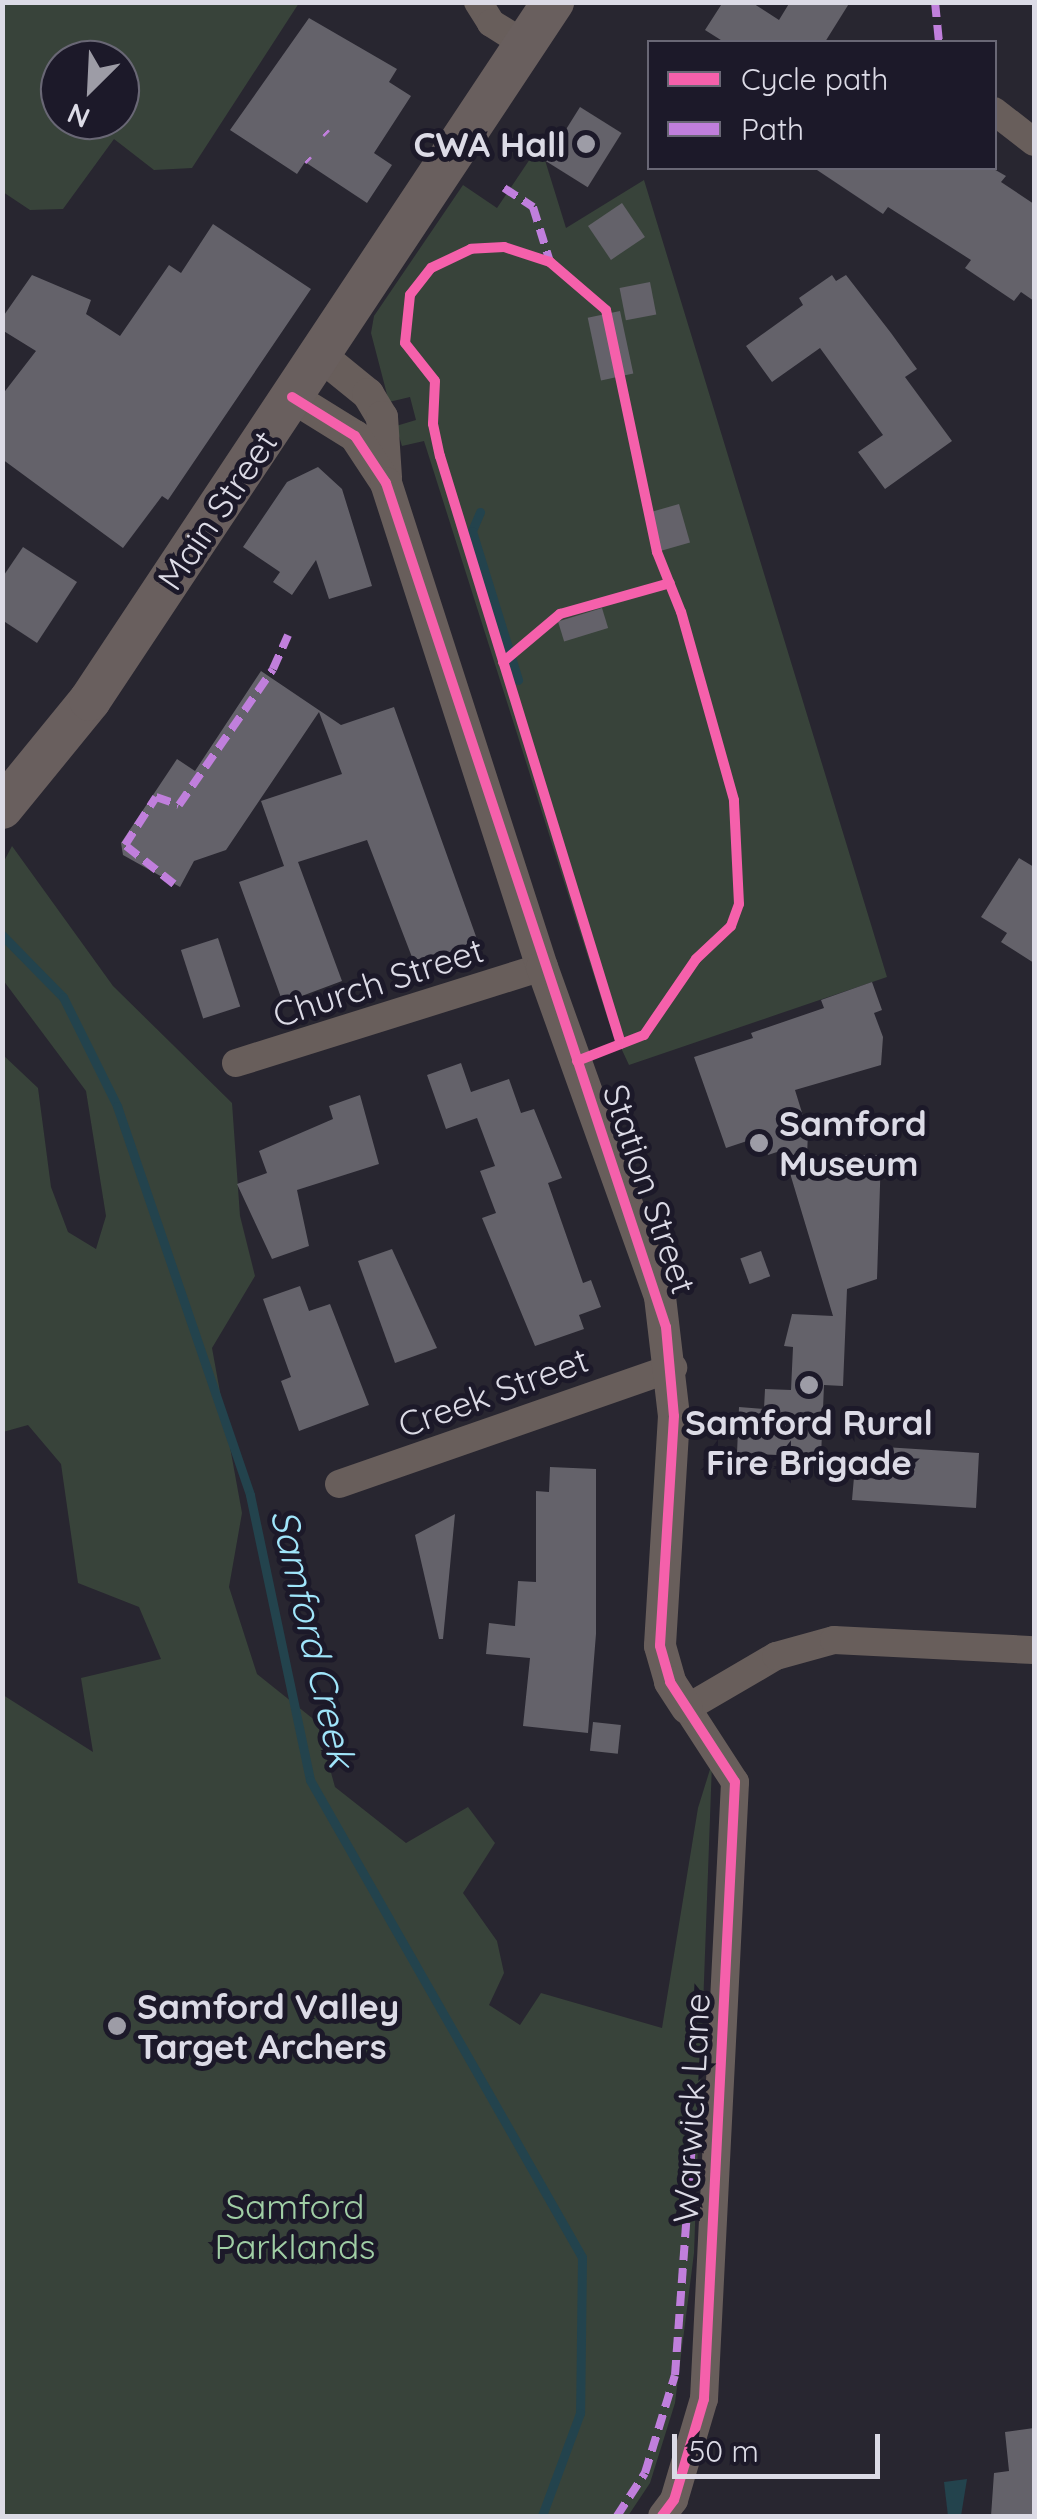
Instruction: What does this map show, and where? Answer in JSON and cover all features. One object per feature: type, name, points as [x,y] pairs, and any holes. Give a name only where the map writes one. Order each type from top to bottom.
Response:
[{"type":"main road","name":"Main Street","points":[[2,808],[90,700],[552,2]]},
{"type":"street","points":[[478,2],[491,23],[525,44]]},
{"type":"street","points":[[997,114],[1034,142]]},
{"type":"street","name":"Station Street","points":[[320,355],[368,394],[382,417],[386,482],[542,966],[660,1297],[673,1368],[660,1646],[670,1682],[687,1708]]},
{"type":"street","name":"Station Street","points":[[292,398],[355,436],[386,482]]},
{"type":"street","name":"Church Street","points":[[236,1063],[542,966]]},
{"type":"street","name":"Creek Street","points":[[339,1484],[673,1368]]},
{"type":"street","points":[[687,1708],[776,1656],[834,1640],[1034,1650]]},
{"type":"street","name":"Warwick Lane","points":[[662,2516],[674,2500],[704,2399],[735,1782],[687,1708]]},
{"type":"green space","points":[[3,2],[299,3],[192,168],[154,170],[115,140],[140,140],[140,40],[40,40],[40,140],[113,140],[63,209],[30,210],[3,192]]},
{"type":"green space","points":[[540,144],[566,228],[644,180],[887,977],[629,1065],[608,1020],[424,441],[402,446],[396,426],[416,420],[410,397],[389,402],[371,333],[374,316],[463,185],[497,208]]},
{"type":"green space","name":"Samford Parklands","points":[[12,846],[113,986],[232,1103],[240,1216],[255,1276],[212,1348],[242,1513],[229,1587],[257,1674],[317,1722],[335,1787],[406,1843],[468,1807],[495,1843],[463,1893],[497,1941],[504,1973],[489,2005],[520,2025],[541,1993],[662,2028],[698,1808],[712,1763],[694,2253],[675,2403],[650,2483],[628,2516],[3,2516],[3,1695],[93,1752],[81,1678],[161,1659],[139,1607],[78,1583],[61,1464],[28,1425],[3,1432],[2,1054],[38,1088],[51,1187],[68,1232],[96,1249],[106,1216],[86,1091],[3,980],[3,863]]},
{"type":"water","points":[[967,2479],[961,2516],[948,2516],[944,2482]]},
{"type":"building","points":[[723,2],[751,2],[779,20],[790,2],[850,2],[826,40],[721,40],[705,30]]},
{"type":"building","points":[[309,18],[397,69],[389,82],[411,96],[374,153],[392,165],[367,203],[305,162],[297,174],[230,130]]},
{"type":"building","name":"CWA Hall","points":[[580,107],[622,133],[588,187],[546,161]]},
{"type":"building","points":[[817,170],[996,170],[1006,176],[1001,182],[1034,204],[1034,301],[1021,292],[1014,301],[965,268],[971,260],[888,207],[883,214]]},
{"type":"building","points":[[622,203],[645,237],[611,260],[588,226]]},
{"type":"building","points":[[213,224],[311,289],[168,500],[162,496],[123,548],[2,459],[2,395],[36,351],[2,330],[2,318],[32,275],[91,300],[86,314],[120,336],[169,265],[181,273]]},
{"type":"building","points":[[832,275],[836,281],[846,275],[891,333],[917,369],[905,377],[952,441],[885,489],[858,452],[883,435],[820,348],[772,382],[746,346],[803,305],[799,298]]},
{"type":"building","points":[[650,282],[656,314],[626,320],[620,288]]},
{"type":"building","points":[[620,311],[633,374],[601,380],[588,318]]},
{"type":"building","points":[[318,467],[342,489],[372,586],[329,599],[316,560],[292,595],[273,582],[280,572],[243,547],[287,482]]},
{"type":"building","points":[[679,504],[690,542],[661,551],[650,512]]},
{"type":"building","points":[[23,547],[77,582],[37,643],[2,620],[2,578]]},
{"type":"building","points":[[602,608],[608,628],[564,642],[558,621]]},
{"type":"building","points":[[261,671],[341,725],[394,707],[478,942],[415,965],[367,840],[298,862],[342,981],[283,1003],[239,882],[284,866],[261,801],[342,774],[319,712],[226,850],[194,861],[180,887],[123,855],[121,843],[177,759],[195,771]]},
{"type":"building","points":[[1019,858],[1034,867],[1034,963],[1001,942],[1007,933],[981,917]]},
{"type":"building","points":[[218,938],[240,1006],[203,1019],[181,950]]},
{"type":"building","points":[[872,982],[882,1010],[874,1013],[883,1037],[881,1065],[795,1090],[808,1132],[807,1156],[881,1155],[877,1279],[847,1289],[843,1386],[824,1385],[821,1457],[737,1453],[739,1407],[764,1409],[765,1389],[791,1390],[793,1347],[784,1346],[792,1314],[833,1316],[783,1150],[768,1155],[762,1136],[726,1148],[694,1057],[753,1038],[751,1033],[824,1008],[821,1000]]},
{"type":"building","points":[[461,1063],[471,1092],[509,1079],[521,1113],[534,1109],[562,1178],[548,1183],[583,1283],[591,1280],[601,1307],[579,1315],[584,1329],[535,1346],[482,1218],[496,1213],[480,1171],[495,1166],[477,1118],[446,1129],[427,1075]]},
{"type":"building","points":[[360,1095],[379,1164],[297,1190],[309,1246],[272,1259],[237,1184],[267,1173],[259,1151],[333,1119],[329,1106]]},
{"type":"building","points":[[392,1249],[437,1348],[395,1363],[358,1261]]},
{"type":"building","points":[[761,1251],[770,1276],[750,1284],[740,1259]]},
{"type":"building","points":[[300,1286],[309,1311],[330,1304],[369,1405],[299,1431],[281,1381],[291,1377],[263,1299]]},
{"type":"building","points":[[884,1447],[979,1453],[976,1508],[852,1500],[854,1477],[882,1479]]},
{"type":"building","points":[[550,1467],[596,1469],[596,1634],[588,1733],[523,1726],[530,1658],[486,1654],[489,1623],[515,1626],[518,1581],[536,1582],[536,1491],[549,1492]]},
{"type":"building","points":[[455,1514],[443,1639],[439,1639],[415,1535]]},
{"type":"building","points":[[593,1722],[621,1725],[618,1754],[590,1751]]},
{"type":"building","points":[[1034,2428],[1034,2516],[991,2516],[994,2473],[1009,2471],[1005,2432]]},
{"type":"waterway","points":[[480,512],[472,531],[518,680]]},
{"type":"waterway","name":"Samford Creek","points":[[2,935],[63,997],[117,1106],[250,1495],[310,1780],[582,2257],[580,2413],[542,2516]]},
{"type":"marked path","points":[[935,2],[939,40]]},
{"type":"marked path","points":[[504,188],[533,207],[550,262]]},
{"type":"marked path","points":[[174,884],[125,845],[156,797],[179,805],[273,669],[288,635]]},
{"type":"marked path","points":[[617,2516],[645,2473],[675,2375],[693,2130]]},
{"type":"cycle path","points":[[577,1061],[644,1035],[696,959],[731,926],[739,904],[734,800],[681,612],[657,552],[606,310],[550,262],[504,247],[471,249],[431,268],[410,295],[405,343],[435,381],[433,424],[440,456],[621,1044]]},
{"type":"cycle path","points":[[292,397],[355,436],[386,483],[666,1327],[674,1416],[660,1646],[670,1682],[735,1782],[704,2399],[674,2500],[662,2516]]},
{"type":"cycle path","points":[[503,662],[560,614],[670,583]]},
{"type":"place","name":"CWA Hall","points":[[586,144]]},
{"type":"place","name":"Samford Museum","points":[[759,1143]]},
{"type":"place","name":"Samford Rural Fire Brigade","points":[[809,1385]]},
{"type":"place","name":"Samford Valley Target Archers","points":[[117,2026]]}]
